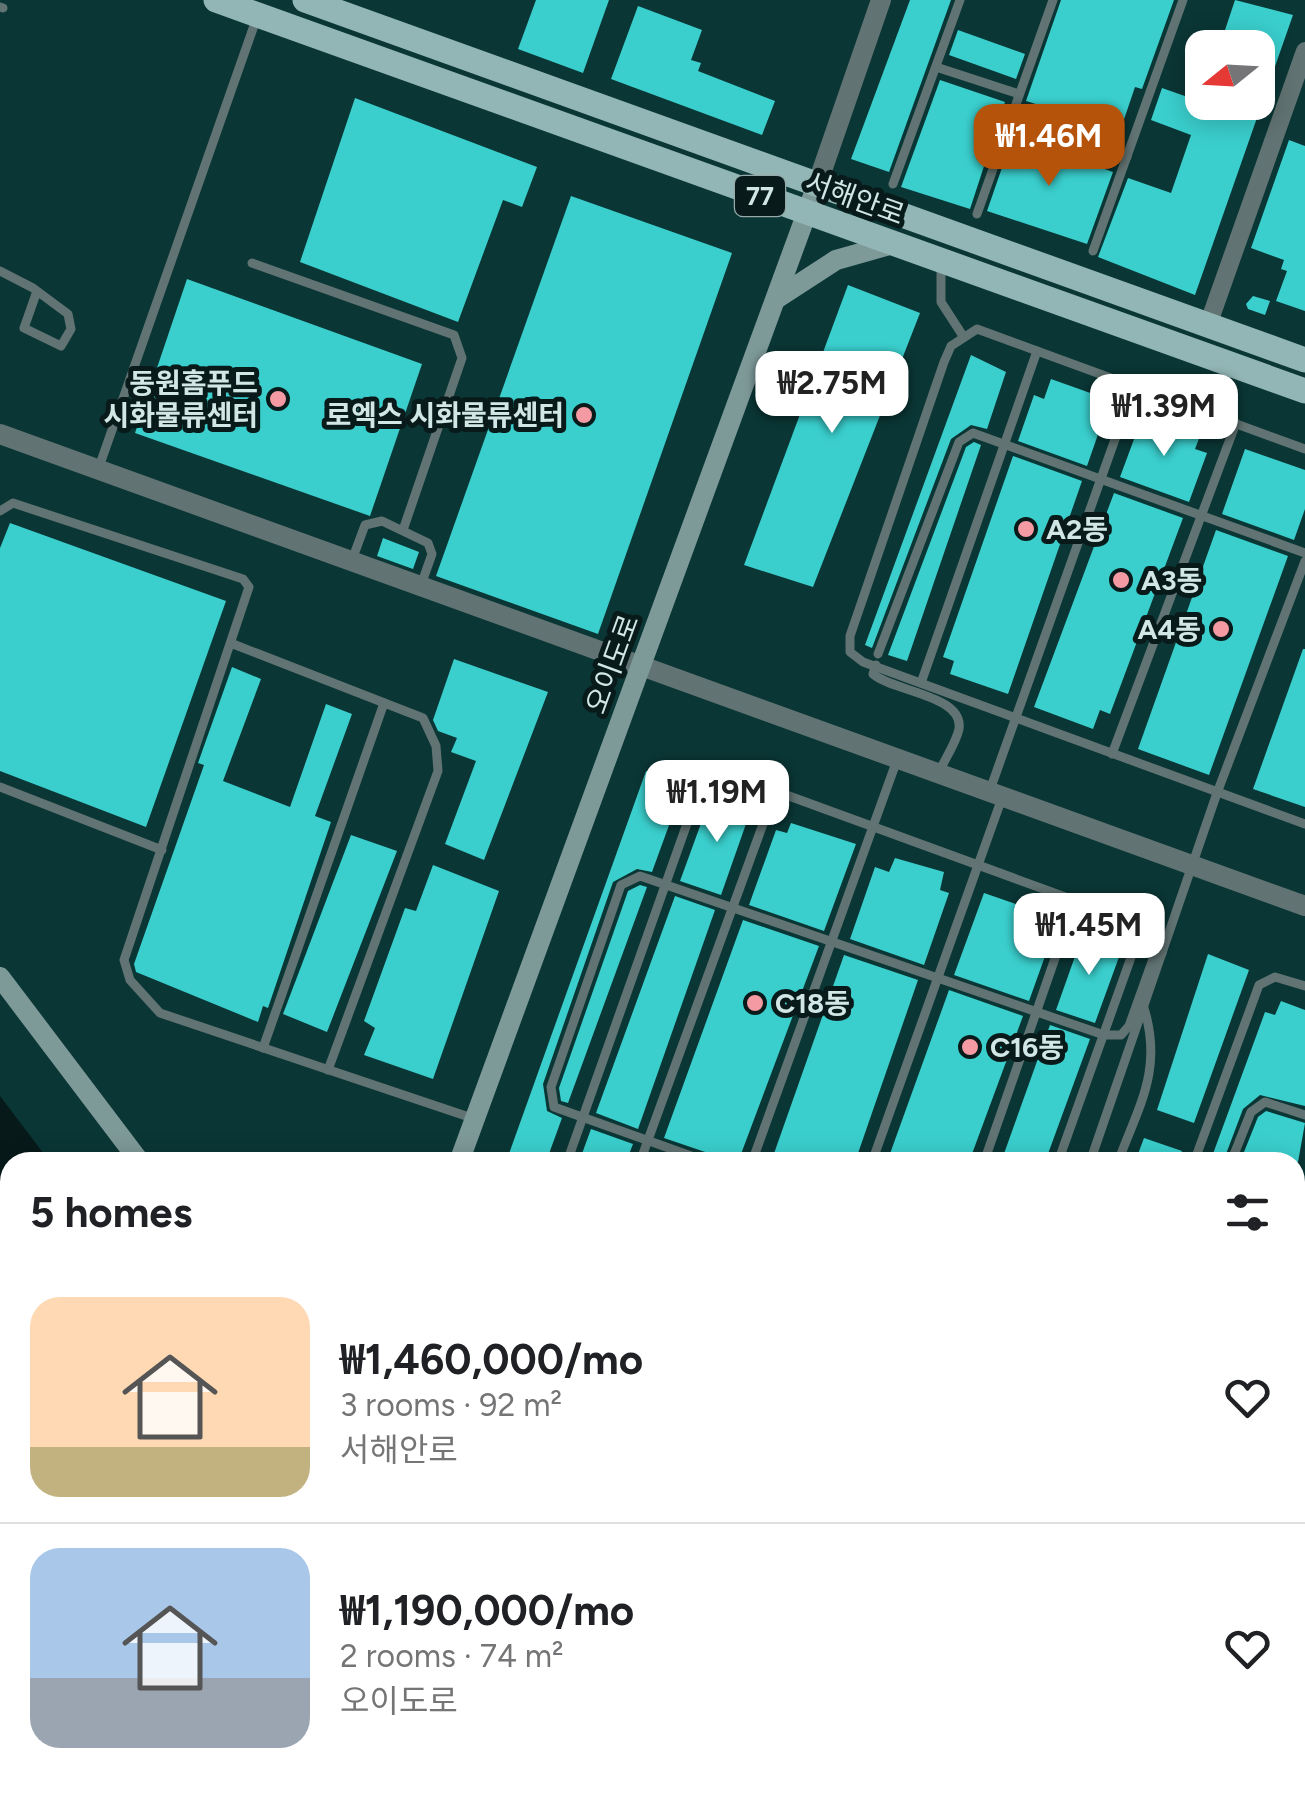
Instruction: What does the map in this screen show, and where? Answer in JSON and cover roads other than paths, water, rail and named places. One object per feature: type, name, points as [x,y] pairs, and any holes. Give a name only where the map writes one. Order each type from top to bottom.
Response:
[{"type":"main road","name":"서해안로","points":[[216,0],[1305,391]]},
{"type":"main road","name":"서해안로","points":[[305,0],[1305,360]]},
{"type":"main road","name":"오이도로","points":[[463,1152],[817,184]]},
{"type":"main road","points":[[774,300],[836,260],[894,244]]},
{"type":"main road","points":[[0,977],[132,1152]]},
{"type":"street","points":[[817,184],[882,0]]},
{"type":"street","points":[[1208,325],[1305,51]]},
{"type":"street","points":[[0,434],[1305,906]]},
{"type":"lane","points":[[893,184],[960,0]]},
{"type":"lane","points":[[977,214],[1053,0]]},
{"type":"lane","points":[[1093,251],[1183,0]]},
{"type":"lane","points":[[99,468],[257,15]]},
{"type":"lane","points":[[936,67],[1019,94]]},
{"type":"lane","points":[[1011,117],[1127,157]]},
{"type":"lane","points":[[941,261],[941,302],[963,336]]},
{"type":"lane","points":[[252,263],[454,335],[460,342],[462,358],[403,530]]},
{"type":"lane","points":[[0,271],[37,292],[68,314],[71,328],[61,346],[24,328],[37,292]]},
{"type":"lane","points":[[1305,449],[978,329],[951,346],[944,362],[850,636],[850,652],[864,662],[1305,824]]},
{"type":"lane","points":[[921,684],[1038,351]]},
{"type":"lane","points":[[876,1152],[977,866],[1014,718],[1134,386]]},
{"type":"lane","points":[[1112,754],[1236,424]]},
{"type":"lane","points":[[939,772],[959,728],[955,711],[941,700],[886,686],[873,674],[959,442],[973,433],[1305,553]]},
{"type":"lane","points":[[0,511],[13,503],[243,579],[250,594],[124,960],[125,972],[160,1013],[475,1119]]},
{"type":"lane","points":[[352,560],[365,525],[382,521],[424,539],[431,549],[421,585]]},
{"type":"lane","points":[[1093,1152],[1217,792],[1305,561]]},
{"type":"lane","points":[[233,644],[427,722],[438,771],[328,1070]]},
{"type":"lane","points":[[263,1048],[384,703]]},
{"type":"lane","points":[[756,1152],[898,757]]},
{"type":"lane","points":[[571,1152],[700,786],[726,773],[1122,918],[1134,949],[1062,1152]]},
{"type":"lane","points":[[0,788],[162,850]]},
{"type":"lane","points":[[644,1152],[775,791]]},
{"type":"lane","points":[[680,1152],[554,1107],[551,1087],[621,884],[640,876],[1104,1035],[1120,1035],[1129,1026],[1153,960],[1162,953]]},
{"type":"lane","points":[[987,1152],[1075,901]]},
{"type":"lane","points":[[1198,1152],[1259,985],[1275,977],[1305,986]]},
{"type":"lane","points":[[1122,1152],[1150,1076],[1155,1043],[1144,1006]]},
{"type":"lane","points":[[1235,1152],[1251,1112],[1265,1102],[1305,1115]]},
{"type":"place","name":"동원홈푸드 시화물류센터","points":[[278,399]]},
{"type":"place","name":"로엑스 시화물류센터","points":[[584,415]]},
{"type":"place","name":"A2동","points":[[1026,529]]},
{"type":"place","name":"A3동","points":[[1121,580]]},
{"type":"place","name":"A4동","points":[[1221,629]]},
{"type":"place","name":"C18동","points":[[755,1003]]},
{"type":"place","name":"C16동","points":[[970,1047]]}]
